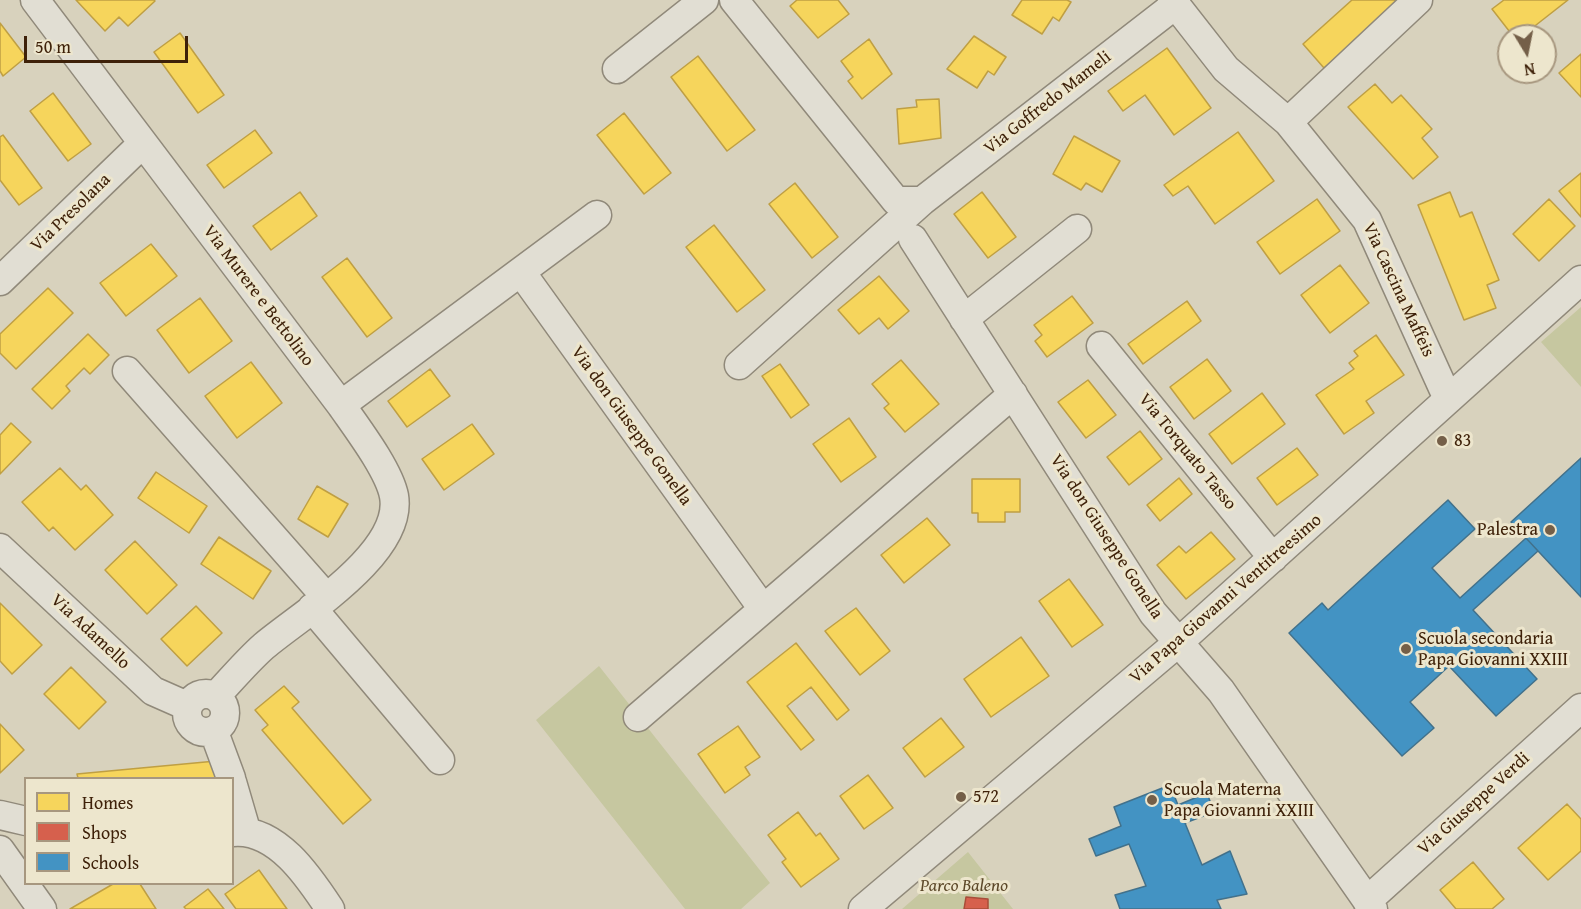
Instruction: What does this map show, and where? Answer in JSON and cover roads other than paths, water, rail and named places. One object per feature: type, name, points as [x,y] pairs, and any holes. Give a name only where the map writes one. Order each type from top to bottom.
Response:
[{"type":"street","name":"Via Murere e Bettolino","points":[[35,0],[341,405],[375,454],[394,497],[390,528],[367,564],[262,648],[216,696]]},
{"type":"street","points":[[617,69],[704,0]]},
{"type":"street","points":[[734,0],[896,201],[922,201]]},
{"type":"street","points":[[1288,122],[1418,0]]},
{"type":"street","name":"Via Goffredo Mameli","points":[[739,365],[922,201],[1174,2]]},
{"type":"street","name":"Via Cascina Maffeis","points":[[1174,2],[1226,69],[1288,122],[1367,220],[1448,399]]},
{"type":"street","name":"Via Presolana","points":[[0,281],[142,144]]},
{"type":"street","points":[[341,405],[597,216]]},
{"type":"street","points":[[964,319],[1077,230]]},
{"type":"street","name":"Via don Giuseppe Gonella","points":[[913,239],[1153,613],[1221,691],[1370,905]]},
{"type":"street","name":"Via don Giuseppe Gonella","points":[[521,272],[762,609]]},
{"type":"street","name":"Via Papa Giovanni Ventitreesimo","points":[[863,909],[1180,642],[1581,280]]},
{"type":"street","name":"Via Torquato Tasso","points":[[1101,346],[1273,558]]},
{"type":"street","points":[[127,371],[319,602],[440,760]]},
{"type":"street","points":[[638,717],[1013,394]]},
{"type":"street","name":"Via Adamello","points":[[0,548],[153,691],[187,706]]},
{"type":"street","points":[[199,694],[216,696],[225,707],[225,722],[214,732],[199,732],[188,722],[187,706],[199,694]]},
{"type":"street","name":"Via Giuseppe Verdi","points":[[1370,905],[1581,708]]},
{"type":"street","points":[[214,732],[231,777]]},
{"type":"street","points":[[234,795],[239,831],[280,847],[314,885],[330,909]]},
{"type":"street","points":[[0,850],[24,884]]},
{"type":"street","points":[[25,885],[42,909]]},
{"type":"place","name":"83","points":[[1442,441]]},
{"type":"place","name":"Palestra","points":[[1550,530]]},
{"type":"place","name":"Scuola secondaria Papa Giovanni XXIII","points":[[1406,649]]},
{"type":"place","name":"572","points":[[961,797]]},
{"type":"place","name":"Scuola Materna Papa Giovanni XXIII","points":[[1152,800]]},
{"type":"park label","name":"Parco Baleno","points":[[964,886]]}]
